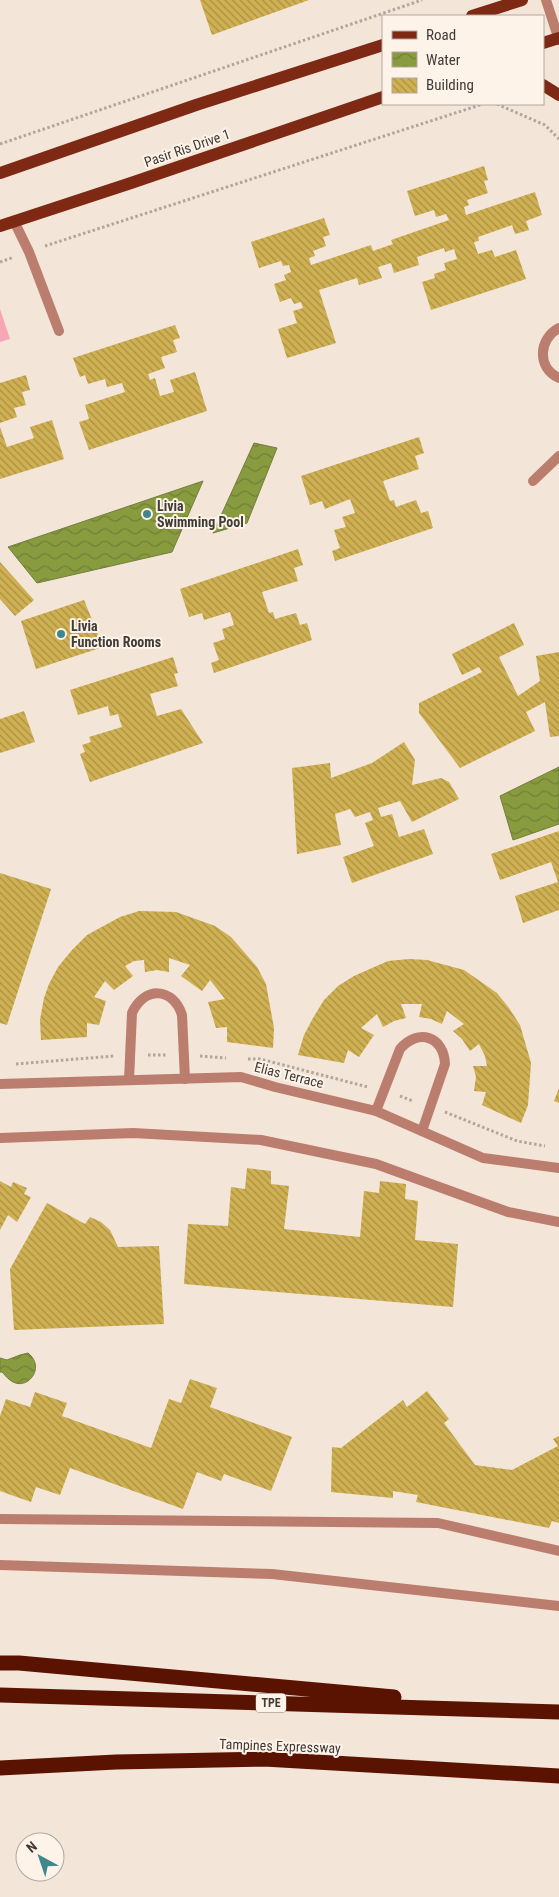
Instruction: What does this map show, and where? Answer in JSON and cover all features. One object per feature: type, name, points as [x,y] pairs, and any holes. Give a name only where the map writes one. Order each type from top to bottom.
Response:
[{"type":"highway","points":[[0,1663],[542,1711]]},
{"type":"highway","name":"TPE","points":[[0,1695],[559,1712]]},
{"type":"highway","name":"Tampines Expressway","points":[[0,1768],[116,1762],[264,1759],[559,1776]]},
{"type":"main road","points":[[475,15],[522,0]]},
{"type":"main road","points":[[544,43],[559,39]]},
{"type":"main road","points":[[0,173],[196,105],[382,45]]},
{"type":"main road","points":[[544,85],[559,94]]},
{"type":"main road","name":"Pasir Ris Drive 1","points":[[0,226],[131,184],[382,97]]},
{"type":"street","points":[[546,0],[559,39]]},
{"type":"street","points":[[14,222],[29,252],[59,331]]},
{"type":"street","points":[[559,328],[552,332],[545,341],[542,354],[545,366],[553,375],[559,378]]},
{"type":"street","points":[[533,481],[559,456]]},
{"type":"street","points":[[129,1080],[132,1013],[142,998],[158,993],[167,995],[180,1007],[185,1079]]},
{"type":"street","points":[[376,1111],[400,1049],[413,1038],[429,1038],[441,1048],[445,1064],[422,1131]]},
{"type":"street","name":"Elias Terrace","points":[[0,1084],[241,1077],[376,1111],[483,1158],[559,1168]]},
{"type":"street","points":[[0,1138],[133,1134],[260,1140],[376,1164],[508,1212],[559,1222]]},
{"type":"street","points":[[0,1519],[438,1523],[559,1551]]},
{"type":"street","points":[[0,1565],[272,1574],[559,1606]]},
{"type":"path","points":[[0,144],[422,0]]},
{"type":"path","points":[[29,252],[480,105]]},
{"type":"path","points":[[499,105],[545,125],[559,139]]},
{"type":"shaded area","points":[[0,309],[10,339],[0,342]]},
{"type":"water","name":"Livia Swimming Pool","points":[[254,443],[277,448],[247,523],[213,533]]},
{"type":"water","name":"Livia Swimming Pool","points":[[203,481],[172,552],[37,583],[8,547]]},
{"type":"water","points":[[559,767],[559,824],[513,840],[500,796]]},
{"type":"water","points":[[28,1353],[33,1359],[35,1372],[28,1381],[16,1383],[0,1372],[0,1358],[7,1360]]},
{"type":"building","points":[[200,0],[309,0],[212,35]]},
{"type":"building","points":[[484,166],[488,180],[484,181],[488,193],[467,200],[469,205],[464,207],[466,215],[535,192],[542,215],[526,221],[529,230],[515,234],[512,225],[478,237],[479,241],[474,242],[478,254],[492,250],[495,257],[516,250],[526,279],[431,310],[422,282],[435,278],[434,274],[446,270],[444,263],[457,259],[454,249],[445,252],[444,248],[417,257],[419,265],[394,273],[391,263],[378,267],[382,278],[359,285],[357,278],[319,290],[336,343],[287,358],[278,329],[297,323],[293,311],[303,308],[301,302],[294,304],[291,298],[280,302],[274,284],[286,280],[284,275],[291,272],[289,265],[283,266],[281,261],[259,268],[251,242],[324,218],[330,235],[323,237],[326,246],[313,251],[315,256],[309,258],[311,265],[371,245],[373,251],[393,244],[391,240],[449,220],[446,214],[436,217],[434,210],[415,216],[407,191]]},
{"type":"building","points":[[175,325],[180,338],[173,340],[177,352],[161,357],[165,368],[148,374],[150,380],[155,378],[160,396],[174,392],[170,380],[195,372],[207,411],[89,450],[79,422],[89,419],[85,405],[125,392],[122,383],[107,387],[105,379],[88,384],[85,375],[80,377],[73,358]]},
{"type":"building","points":[[26,375],[30,390],[22,392],[26,405],[14,408],[17,417],[0,423],[0,383]]},
{"type":"building","points":[[52,420],[64,459],[0,479],[0,427],[7,447],[34,438],[30,427]]},
{"type":"building","points":[[419,437],[424,453],[415,456],[419,469],[383,481],[390,501],[394,500],[396,507],[416,500],[421,513],[428,511],[433,528],[335,561],[332,551],[340,548],[334,530],[346,527],[342,517],[355,513],[350,499],[325,509],[322,501],[310,505],[301,476]]},
{"type":"building","points":[[298,549],[303,565],[294,568],[298,581],[262,592],[269,613],[273,612],[275,619],[296,613],[300,625],[307,623],[312,640],[214,673],[211,663],[219,660],[213,643],[225,639],[222,629],[234,625],[230,612],[204,620],[202,613],[189,617],[180,589]]},
{"type":"building","points":[[0,562],[34,600],[15,616],[0,599]]},
{"type":"building","name":"Livia Function Rooms","points":[[84,600],[103,647],[36,669],[21,621]]},
{"type":"building","points":[[514,623],[524,645],[499,657],[518,696],[540,681],[536,656],[559,652],[559,736],[550,737],[545,702],[526,712],[535,731],[460,768],[419,713],[419,703],[482,672],[479,667],[462,675],[452,654]]},
{"type":"building","points":[[173,657],[178,673],[174,674],[178,686],[150,694],[157,716],[181,709],[203,743],[90,782],[80,754],[85,752],[82,745],[91,742],[89,737],[122,727],[118,714],[110,716],[108,706],[78,715],[70,690]]},
{"type":"building","points":[[24,711],[35,742],[0,753],[0,719]]},
{"type":"building","points":[[404,742],[415,760],[412,785],[441,778],[449,782],[459,799],[412,822],[400,801],[378,808],[381,817],[392,814],[399,837],[424,829],[433,854],[352,883],[343,857],[374,846],[365,823],[373,820],[370,812],[355,817],[350,809],[335,814],[341,845],[297,854],[292,768],[330,763],[331,778],[372,763]]},
{"type":"building","points":[[559,831],[559,910],[523,923],[515,896],[558,882],[551,862],[500,880],[491,854]]},
{"type":"building","points":[[0,873],[51,889],[7,1025],[0,1023]]},
{"type":"building","points":[[139,911],[176,912],[215,926],[231,937],[257,967],[266,984],[274,1028],[273,1048],[227,1042],[227,1027],[216,1028],[208,1002],[225,999],[210,980],[202,991],[181,976],[190,965],[169,958],[169,972],[157,970],[145,972],[144,960],[134,961],[125,966],[133,976],[114,990],[105,981],[94,997],[106,1001],[99,1025],[87,1023],[87,1037],[41,1040],[40,1020],[44,998],[58,967],[87,935],[120,917]]},
{"type":"building","points":[[427,960],[464,970],[497,993],[509,1008],[520,1025],[531,1063],[528,1105],[521,1123],[482,1105],[486,1092],[474,1091],[476,1077],[473,1066],[487,1066],[485,1056],[479,1044],[470,1051],[462,1039],[453,1031],[464,1024],[447,1011],[442,1024],[431,1019],[419,1017],[422,1004],[401,1004],[406,1018],[394,1021],[383,1027],[377,1014],[361,1028],[374,1035],[359,1057],[348,1050],[344,1063],[298,1055],[304,1035],[313,1018],[324,1000],[338,986],[354,976],[388,961]]},
{"type":"building","points":[[559,1088],[559,1103],[554,1101]]},
{"type":"building","points":[[247,1168],[271,1171],[271,1184],[289,1186],[284,1229],[360,1237],[364,1191],[379,1193],[380,1181],[406,1184],[405,1199],[418,1201],[415,1240],[458,1244],[453,1307],[184,1284],[188,1224],[228,1226],[231,1187],[245,1189]]},
{"type":"building","points":[[0,1181],[11,1187],[13,1182],[27,1188],[24,1194],[31,1197],[17,1222],[8,1215],[0,1230]]},
{"type":"building","points":[[47,1203],[85,1224],[90,1217],[101,1222],[110,1230],[118,1247],[159,1246],[164,1324],[14,1330],[10,1269]]},
{"type":"building","points":[[190,1379],[217,1388],[210,1407],[292,1437],[271,1491],[224,1474],[221,1481],[197,1472],[183,1509],[70,1468],[60,1495],[36,1487],[31,1502],[0,1491],[0,1416],[6,1399],[30,1407],[35,1392],[67,1403],[62,1416],[151,1448],[169,1399],[181,1403]]},
{"type":"building","points":[[427,1391],[449,1419],[444,1423],[475,1465],[512,1470],[558,1446],[553,1439],[559,1436],[559,1523],[552,1521],[549,1528],[416,1502],[418,1495],[393,1491],[393,1498],[331,1492],[332,1447],[341,1448],[403,1400],[407,1407]]},
{"type":"place","name":"Livia Swimming Pool","points":[[147,514]]},
{"type":"place","name":"Livia Function Rooms","points":[[61,634]]}]
